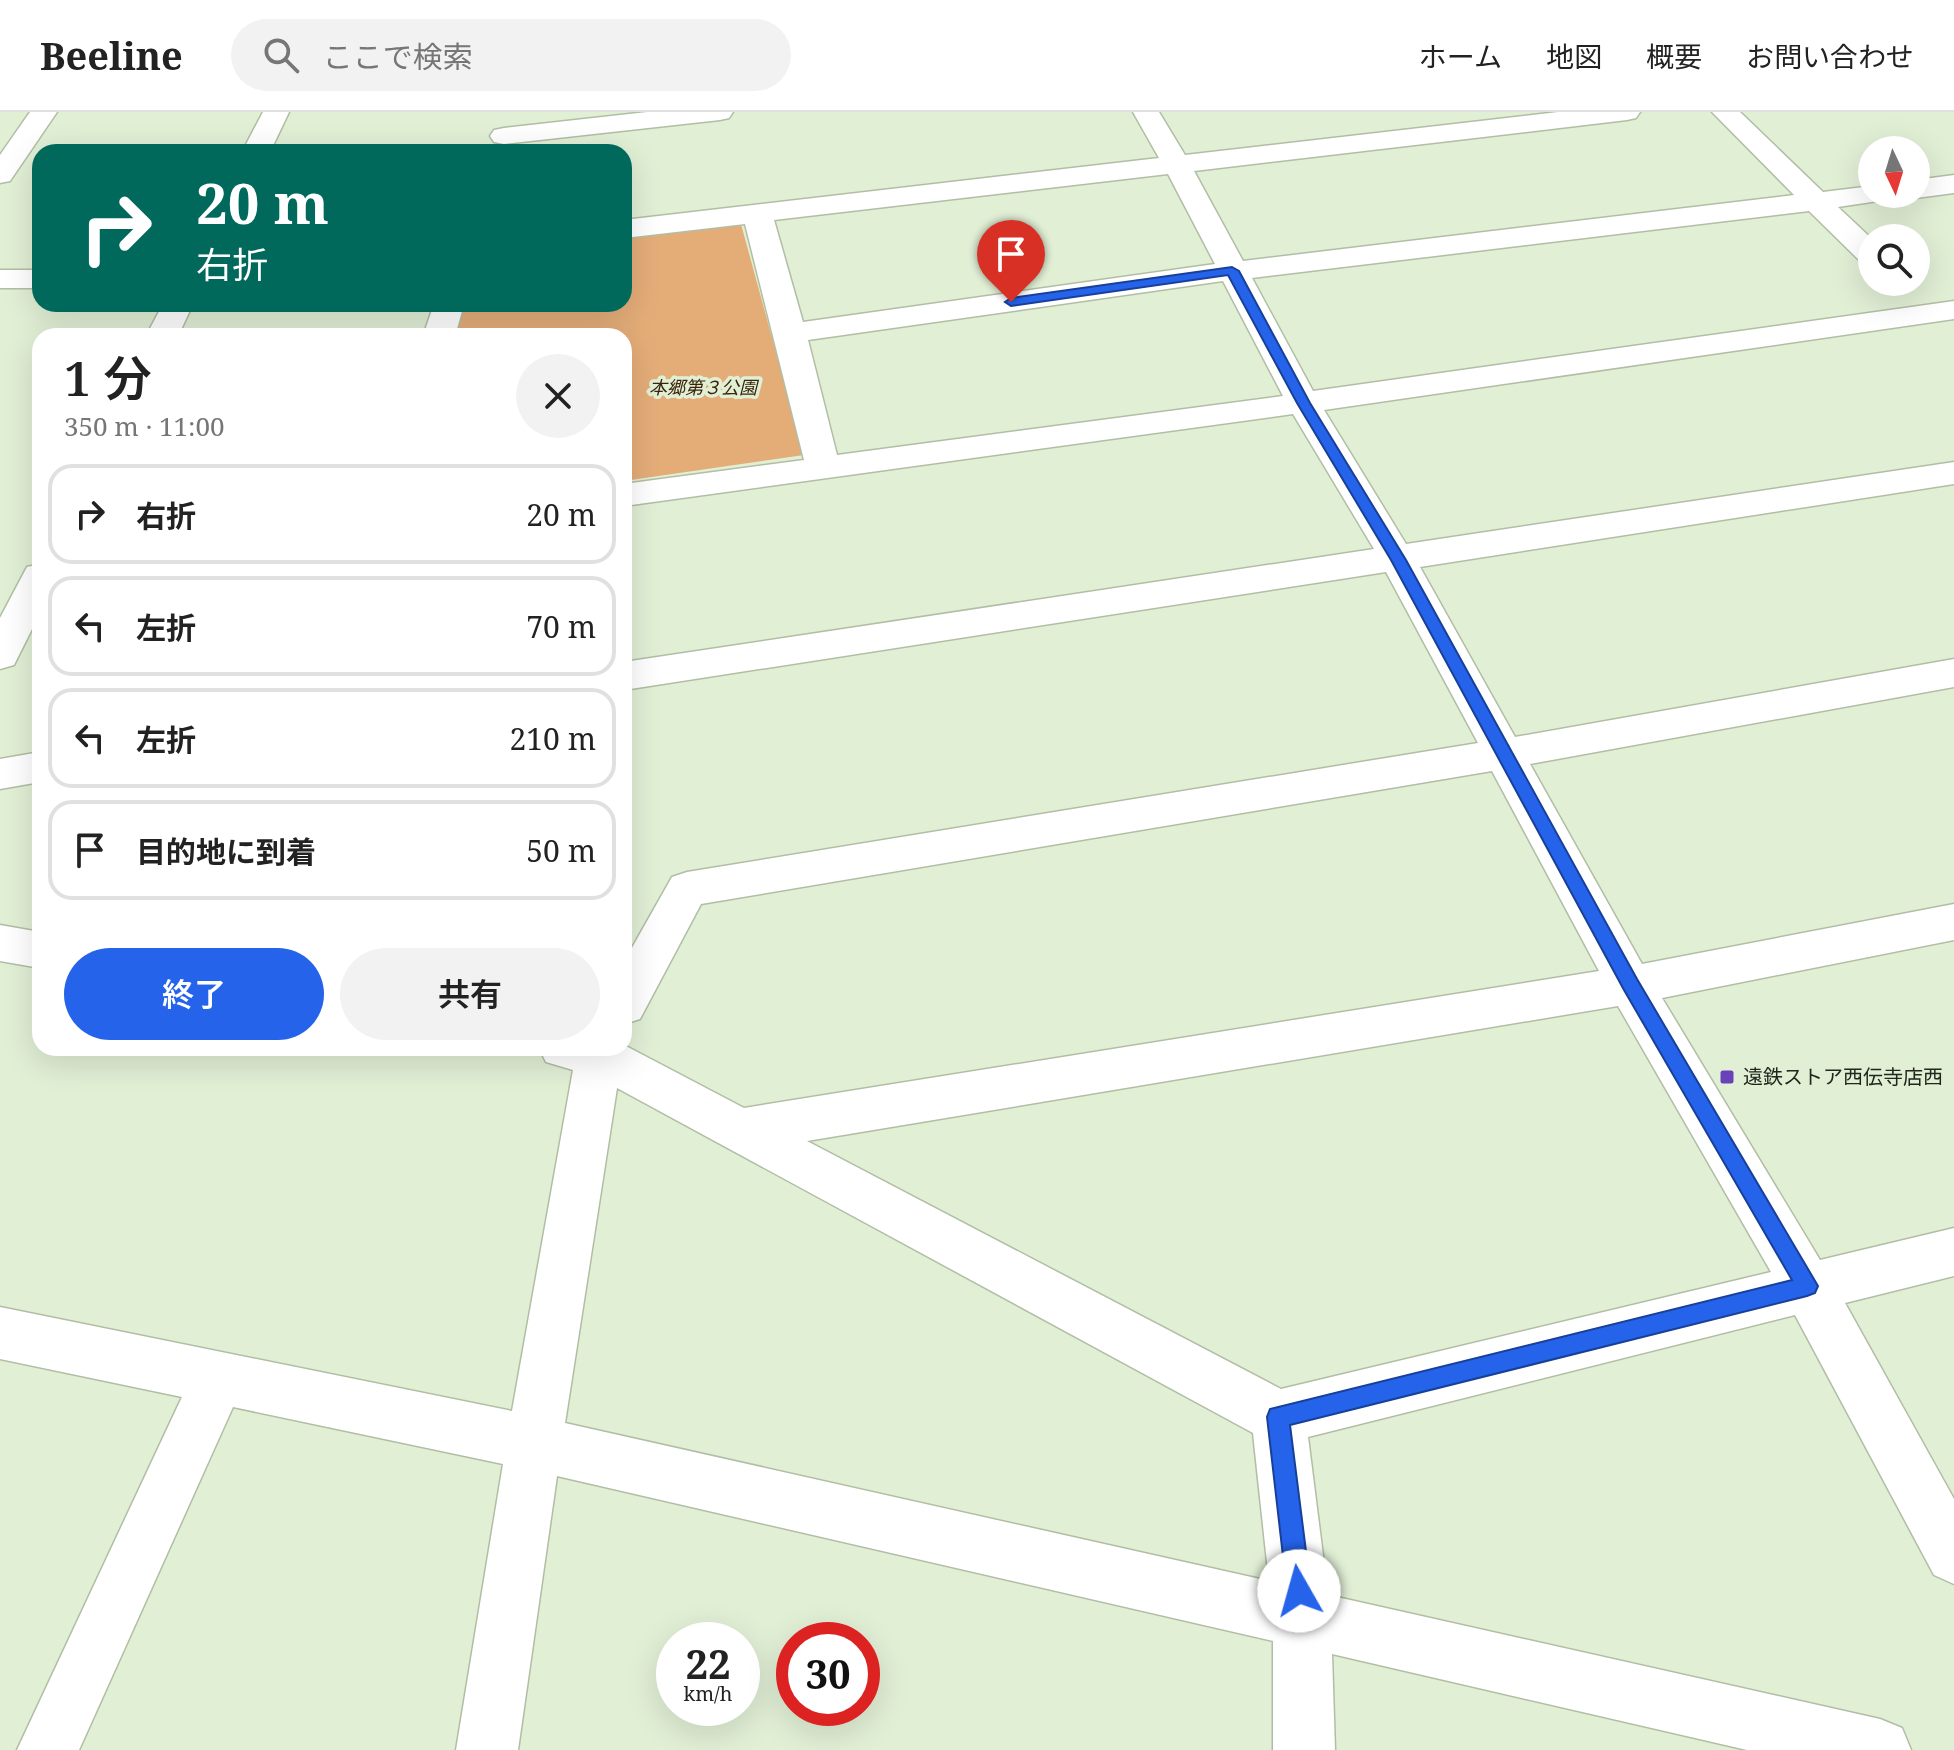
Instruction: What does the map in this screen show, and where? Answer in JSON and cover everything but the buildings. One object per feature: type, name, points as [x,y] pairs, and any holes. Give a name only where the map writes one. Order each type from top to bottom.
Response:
[{"type":"street","points":[[0,175],[8,153],[44,112]]},
{"type":"street","points":[[260,144],[276,112]]},
{"type":"street","points":[[505,133],[720,112]]},
{"type":"street","points":[[1146,112],[1303,403],[1398,560],[1630,985],[1807,1286],[1954,1555]]},
{"type":"street","points":[[632,228],[1627,112]]},
{"type":"street","points":[[1725,112],[1858,242]]},
{"type":"street","points":[[1930,187],[1954,184]]},
{"type":"street","points":[[790,333],[1232,271],[1858,196]]},
{"type":"street","points":[[757,213],[823,467]]},
{"type":"street","points":[[0,279],[32,279]]},
{"type":"street","points":[[632,494],[1303,403],[1931,306],[1954,337]]},
{"type":"street","points":[[632,675],[1954,473]]},
{"type":"street","points":[[0,655],[32,592]]},
{"type":"street","points":[[632,990],[687,889],[1502,754],[1954,673]]},
{"type":"street","points":[[0,774],[32,768]]},
{"type":"street","points":[[738,1131],[1630,985],[1954,922]]},
{"type":"street","points":[[0,943],[32,949]]},
{"type":"street","points":[[487,1750],[534,1443],[586,1056]]},
{"type":"street","points":[[598,1056],[1278,1417],[1954,1252]]},
{"type":"street","points":[[0,1333],[534,1443],[1880,1750]]},
{"type":"street","points":[[48,1750],[218,1380]]},
{"type":"street","points":[[1278,1417],[1302,1620],[1304,1750]]},
{"type":"green space","name":"本郷第３公園","points":[[741,224],[804,455],[632,480],[632,328],[456,328],[462,312],[632,312],[632,234]]},
{"type":"place","name":"遠鉄ストア西伝寺店西","points":[[1727,1077]]},
{"type":"route","points":[[1011,302],[1232,271],[1303,403],[1398,560],[1630,985],[1807,1286],[1278,1417],[1299,1591]]}]
